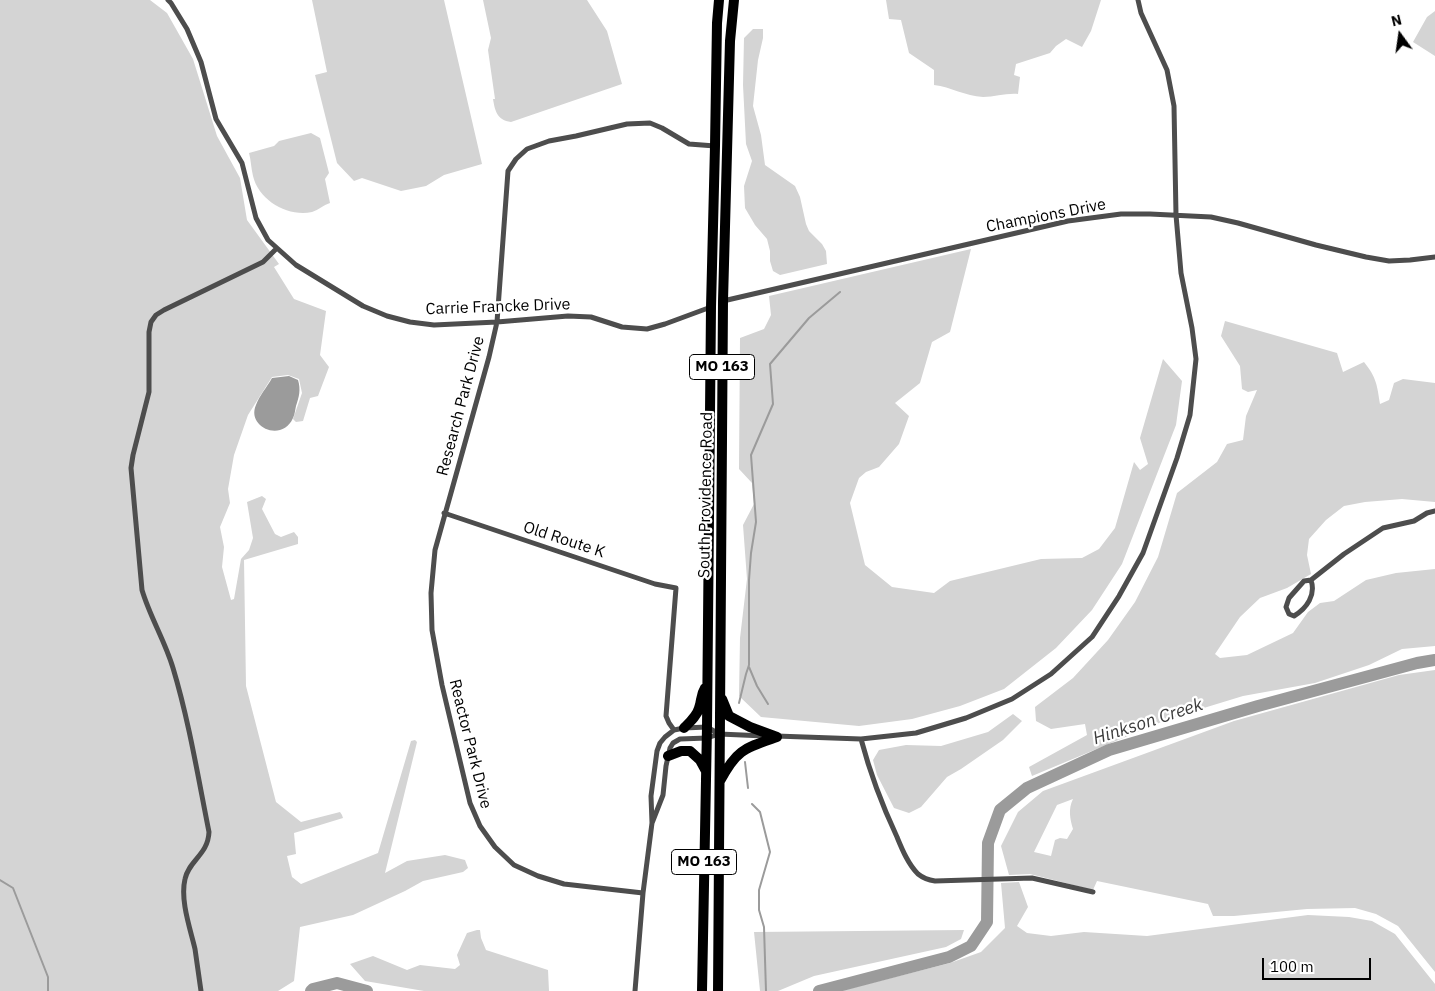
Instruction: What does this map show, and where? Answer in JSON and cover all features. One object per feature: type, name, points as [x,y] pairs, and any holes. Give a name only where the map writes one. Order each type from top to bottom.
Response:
[{"type":"main road","name":"South Providence Road","points":[[702,990],[708,682],[711,307],[719,0]]},
{"type":"main road","name":"South Providence Road","points":[[718,989],[723,301],[730,51],[734,0]]},
{"type":"main road","points":[[679,729],[697,714],[701,696],[708,682]]},
{"type":"main road","points":[[719,691],[729,716],[750,727],[777,736]]},
{"type":"main road","points":[[719,784],[737,755],[745,749],[777,736]]},
{"type":"main road","points":[[668,756],[681,751],[690,751],[700,760],[706,771]]},
{"type":"street","name":"Carrie Francke Drive","points":[[168,0],[187,29],[201,62],[216,119],[242,163],[256,218],[268,240],[296,265],[338,292],[363,306],[387,316],[410,322],[434,325],[568,316],[591,317],[622,327],[647,329],[711,307]]},
{"type":"street","points":[[635,991],[643,893],[652,823],[651,796],[657,751],[665,737],[679,729],[719,734],[861,739],[916,733],[966,718],[1012,699],[1051,674],[1092,637],[1119,596],[1143,553],[1178,458],[1190,415],[1196,360],[1181,273],[1176,215],[1174,106],[1167,70],[1141,13],[1138,0]]},
{"type":"street","name":"Research Park Drive","points":[[444,513],[489,357],[497,322],[508,171],[516,158],[527,149],[549,141],[627,124],[642,123],[650,123],[662,128],[688,144],[715,146]]},
{"type":"street","name":"Champions Drive","points":[[723,301],[1068,221],[1121,214],[1211,218],[1238,223],[1366,258],[1389,261],[1435,257]]},
{"type":"street","points":[[202,991],[184,899],[184,888],[185,878],[209,842],[209,832],[184,706],[167,647],[142,590],[131,468],[132,455],[149,392],[149,332],[151,322],[156,315],[164,310],[263,262],[276,249]]},
{"type":"street","points":[[1311,580],[1313,590],[1309,603],[1294,616],[1289,614],[1286,606],[1289,598],[1304,582],[1311,580],[1344,554],[1383,528],[1414,522],[1427,513],[1435,511]]},
{"type":"street","name":"Old Route K","points":[[444,513],[655,584],[676,588]]},
{"type":"street","name":"Reactor Park Drive","points":[[444,513],[434,550],[431,593],[432,630],[444,694],[470,803],[480,826],[495,847],[514,865],[538,876],[564,884],[643,893]]},
{"type":"street","name":"South Providence Road","points":[[676,588],[666,716],[669,723],[679,729]]},
{"type":"street","points":[[652,823],[663,794],[668,756],[673,743],[680,739],[707,733],[719,734]]},
{"type":"street","points":[[861,739],[869,767],[904,854],[918,874],[926,880],[1020,878],[1041,880],[1093,892]]},
{"type":"shaded area","points":[[0,0],[150,0],[167,13],[193,59],[217,136],[240,178],[247,220],[279,264],[274,267],[294,299],[326,311],[320,355],[329,367],[318,396],[310,398],[303,421],[296,422],[293,419],[302,393],[299,379],[288,375],[272,377],[248,415],[234,455],[228,489],[230,503],[220,527],[224,547],[222,567],[231,600],[234,599],[241,559],[249,550],[253,538],[247,502],[262,496],[266,499],[262,509],[275,534],[281,537],[294,532],[298,537],[298,544],[244,560],[246,686],[276,802],[301,822],[340,812],[343,818],[294,833],[296,854],[287,856],[292,877],[301,884],[378,853],[411,741],[415,740],[417,742],[385,873],[407,861],[445,855],[465,860],[468,868],[463,872],[423,881],[353,915],[300,927],[294,981],[278,991],[0,991]]},
{"type":"shaded area","points":[[312,0],[444,0],[482,164],[444,175],[426,186],[401,191],[362,178],[354,181],[337,163],[315,75],[327,72]]},
{"type":"shaded area","points":[[483,0],[587,0],[607,31],[622,84],[511,122],[506,121],[496,111],[493,99],[495,99],[488,50],[491,38]]},
{"type":"shaded area","points":[[886,0],[1101,0],[1091,31],[1082,47],[1066,39],[1050,53],[1016,64],[1014,75],[1020,77],[1018,94],[983,97],[934,85],[934,70],[909,53],[901,20],[889,19]]},
{"type":"shaded area","points":[[1435,11],[1435,56],[1413,42],[1427,17]]},
{"type":"shaded area","points":[[753,29],[763,29],[753,106],[761,135],[765,165],[795,186],[800,197],[809,231],[826,251],[827,264],[780,275],[773,271],[767,239],[755,225],[745,208],[744,186],[752,161],[746,144],[743,85],[744,38]]},
{"type":"shaded area","points":[[311,133],[320,138],[329,173],[325,179],[330,203],[312,212],[294,212],[276,205],[261,193],[253,176],[249,153],[274,146],[279,141]]},
{"type":"shaded area","points":[[971,249],[950,332],[932,342],[920,383],[895,403],[909,416],[899,444],[879,467],[866,472],[859,478],[850,503],[865,565],[892,587],[934,593],[950,581],[1041,559],[1082,558],[1099,549],[1115,528],[1134,462],[1140,470],[1148,464],[1140,438],[1163,359],[1182,381],[1176,425],[1122,564],[1092,610],[1056,648],[1004,689],[960,706],[912,719],[859,726],[761,717],[739,696],[740,638],[747,579],[743,525],[754,504],[752,483],[739,469],[740,338],[764,329],[771,315],[769,296]]},
{"type":"shaded area","points":[[1225,321],[1337,353],[1343,372],[1364,362],[1374,378],[1380,404],[1389,400],[1394,383],[1403,379],[1435,383],[1435,502],[1402,499],[1344,506],[1326,520],[1309,539],[1307,555],[1311,574],[1287,588],[1260,598],[1240,617],[1215,654],[1220,658],[1247,655],[1293,633],[1308,612],[1320,603],[1334,601],[1366,580],[1396,573],[1435,569],[1435,646],[1402,649],[1369,665],[1315,683],[1243,696],[1171,718],[1032,776],[1029,767],[1087,735],[1085,724],[1051,729],[1036,721],[1035,707],[1073,678],[1108,640],[1135,602],[1158,557],[1177,493],[1217,462],[1227,444],[1243,440],[1246,416],[1257,390],[1248,392],[1242,389],[1240,366],[1221,336]]},
{"type":"shaded area","points":[[289,376],[298,380],[299,387],[299,396],[294,416],[288,426],[281,430],[267,429],[256,420],[254,413],[257,402],[272,378]]},
{"type":"shaded area","points":[[1435,670],[1435,972],[1398,926],[1376,914],[1355,908],[1307,909],[1234,916],[1213,916],[1208,904],[1097,881],[1093,890],[1030,874],[1009,875],[1001,846],[1018,812],[1043,791],[1234,721],[1399,675]],"holes":[[[1073,799],[1070,806],[1073,829],[1067,839],[1060,838],[1055,840],[1051,856],[1034,852],[1057,805]]]},
{"type":"shaded area","points":[[1013,714],[1022,721],[1003,740],[947,777],[921,807],[909,813],[894,808],[877,775],[873,760],[879,750],[906,745],[941,746],[988,732]]},
{"type":"shaded area","points":[[1019,882],[1028,907],[1017,926],[1027,933],[1051,936],[1084,932],[1147,936],[1308,915],[1349,917],[1372,921],[1395,934],[1435,984],[1435,991],[840,991],[950,963],[981,952],[1005,928],[1001,883]]},
{"type":"shaded area","points":[[480,930],[486,950],[548,970],[549,991],[424,991],[365,981],[350,964],[373,956],[407,970],[420,965],[455,969],[460,965],[457,955],[467,933]]},
{"type":"shaded area","points":[[964,930],[961,939],[946,947],[814,976],[778,991],[760,991],[754,932]]},
{"type":"waterway","points":[[739,703],[749,665],[749,580],[756,522],[751,455],[773,404],[770,364],[809,318],[840,292]]},
{"type":"waterway","name":"Hinkson Creek","points":[[819,991],[949,957],[971,946],[987,922],[988,843],[1000,810],[1027,788],[1109,750],[1258,706],[1417,663],[1435,660]]},
{"type":"waterway","points":[[749,667],[757,686],[768,704]]},
{"type":"waterway","points":[[745,762],[748,788]]},
{"type":"waterway","points":[[752,804],[760,812],[770,852],[759,890],[759,910],[764,927],[766,991]]},
{"type":"waterway","points":[[0,880],[13,888],[48,977],[48,991]]},
{"type":"waterway","name":"Hinkson Creek","points":[[311,991],[337,983],[367,991]]}]
